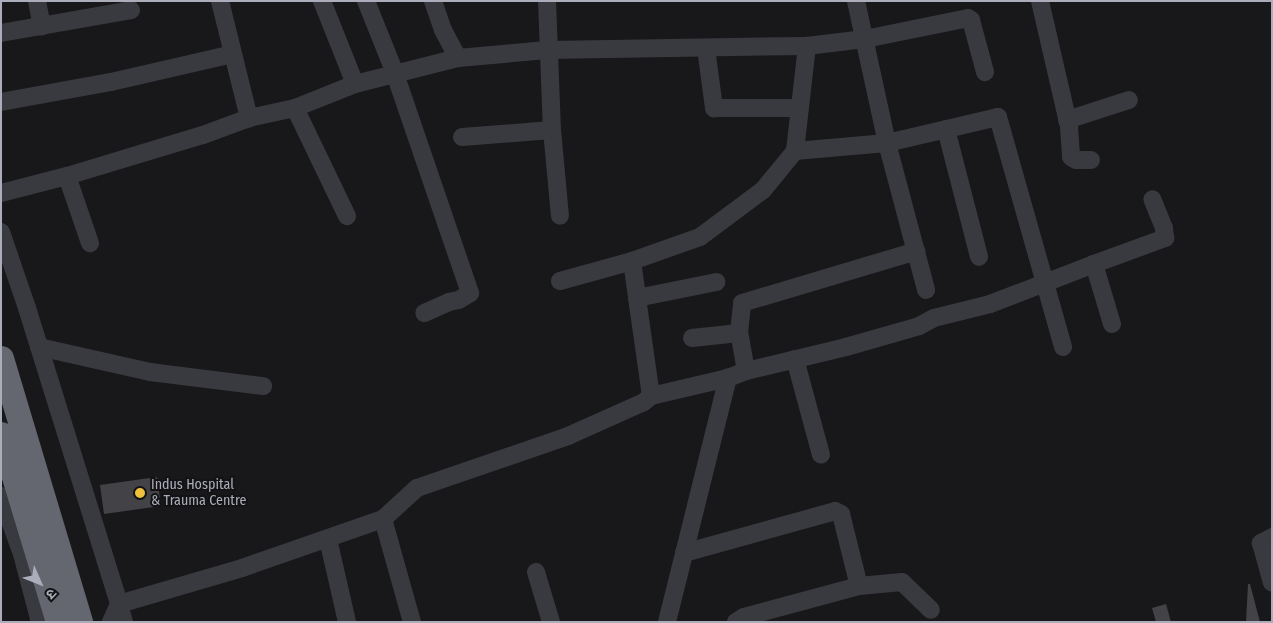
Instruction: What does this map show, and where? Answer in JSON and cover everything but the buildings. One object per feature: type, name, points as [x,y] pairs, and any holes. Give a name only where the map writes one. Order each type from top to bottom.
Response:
[{"type":"highway","points":[[1,358],[58,622]]},
{"type":"highway","points":[[1,434],[58,622]]},
{"type":"street","points":[[37,1],[42,27]]},
{"type":"street","points":[[220,1],[249,118]]},
{"type":"street","points":[[322,1],[355,84]]},
{"type":"street","points":[[366,1],[394,74],[470,294],[424,313]]},
{"type":"street","points":[[433,1],[443,30],[458,58]]},
{"type":"street","points":[[547,1],[547,50],[560,216]]},
{"type":"street","points":[[856,1],[887,143],[926,290]]},
{"type":"street","points":[[1040,1],[1068,120],[1071,157],[1076,160],[1091,160]]},
{"type":"street","points":[[1,33],[131,10]]},
{"type":"street","points":[[1,193],[67,176],[203,135],[249,118],[295,108],[355,84],[458,58],[547,50],[806,46],[865,39],[968,18],[971,20],[985,72]]},
{"type":"street","points":[[560,281],[632,261],[700,237],[762,190],[795,151],[806,46]]},
{"type":"street","points":[[706,48],[714,108],[799,108]]},
{"type":"street","points":[[1,102],[111,82],[233,54]]},
{"type":"street","points":[[1068,120],[1129,100]]},
{"type":"street","points":[[295,108],[347,216]]},
{"type":"street","points":[[795,151],[887,143],[998,117],[1063,347]]},
{"type":"street","points":[[946,129],[979,256]]},
{"type":"street","points":[[462,137],[552,130]]},
{"type":"street","points":[[67,176],[90,243]]},
{"type":"street","points":[[110,622],[119,604],[242,568],[383,519],[417,488],[568,436],[644,402],[651,396],[728,378],[746,371],[919,326],[934,318],[990,304],[1165,238],[1164,228],[1152,199]]},
{"type":"street","points":[[1,232],[39,347],[124,622]]},
{"type":"street","points":[[746,371],[739,334],[742,304],[916,251]]},
{"type":"street","points":[[632,261],[651,396]]},
{"type":"street","points":[[1094,264],[1112,324]]},
{"type":"street","points":[[637,298],[716,282]]},
{"type":"street","points":[[692,338],[739,334]]},
{"type":"street","points":[[39,347],[150,372],[263,386]]},
{"type":"street","points":[[795,359],[821,455]]},
{"type":"street","points":[[667,622],[728,378]]},
{"type":"street","points":[[1,496],[22,554],[58,622]]},
{"type":"street","points":[[684,553],[835,511],[841,514],[859,586]]},
{"type":"street","points":[[383,519],[412,622]]},
{"type":"street","points":[[1272,537],[1261,543],[1272,583]]},
{"type":"street","points":[[328,538],[347,622]]},
{"type":"street","points":[[536,572],[551,622]]},
{"type":"street","points":[[736,622],[744,617],[859,586],[902,582],[931,610]]},
{"type":"place","name":"Indus Hospital & Trauma Centre","points":[[140,493]]}]
